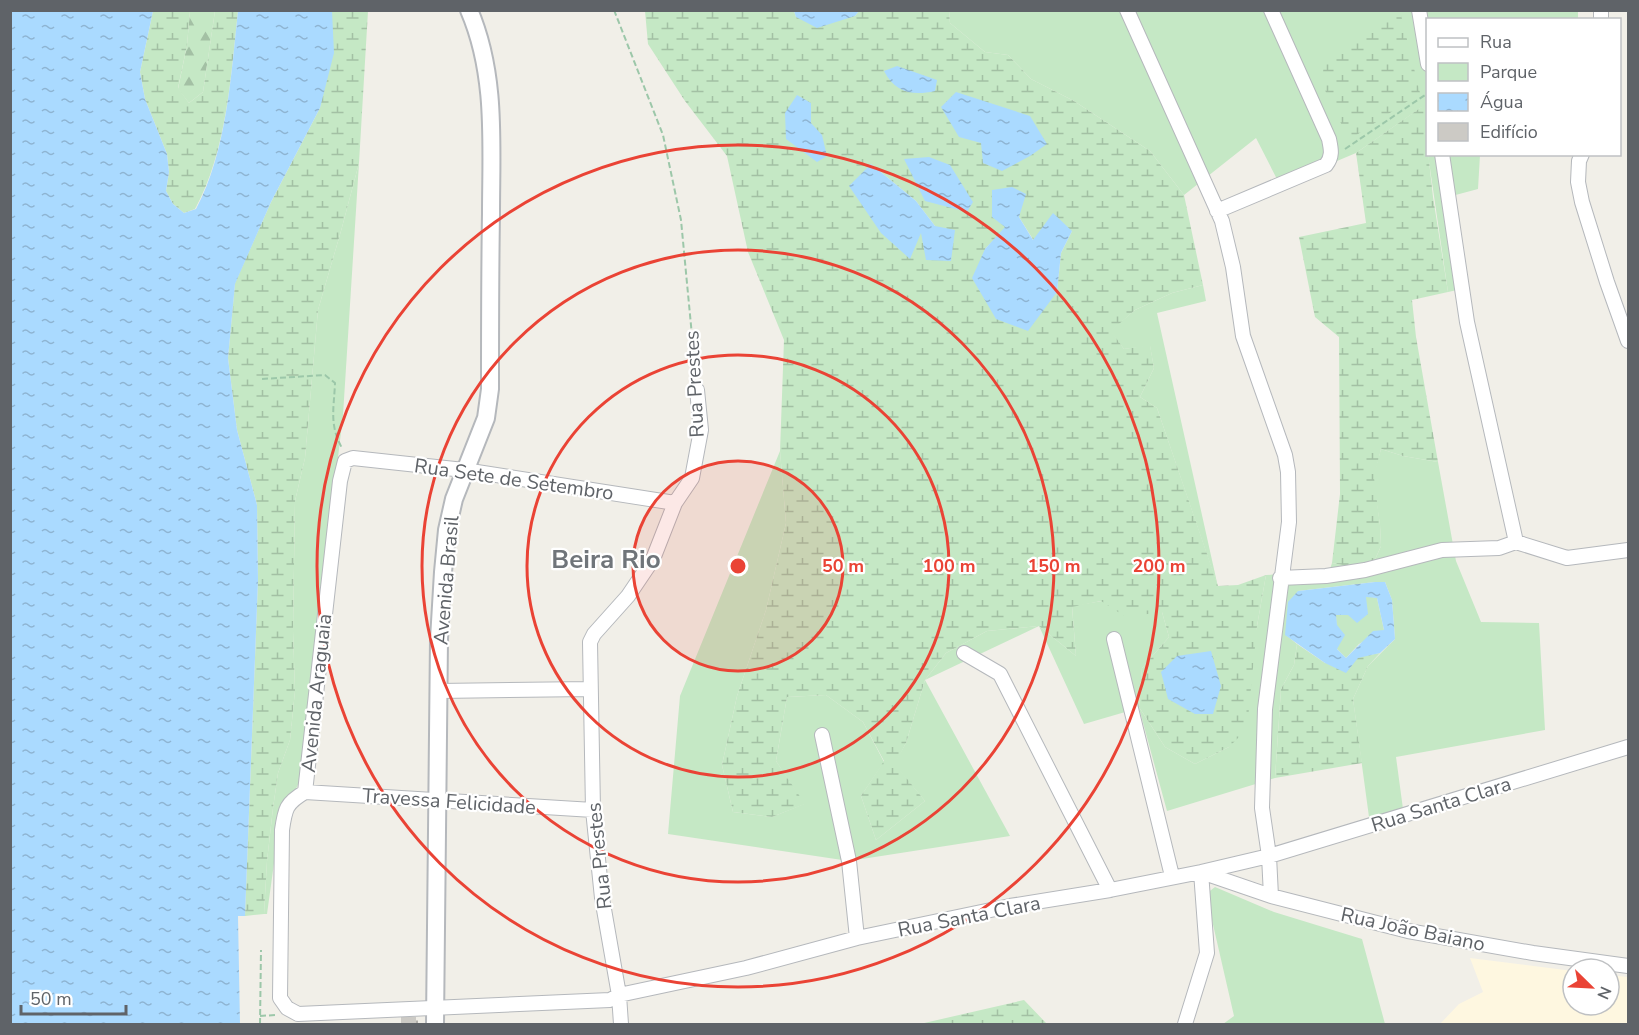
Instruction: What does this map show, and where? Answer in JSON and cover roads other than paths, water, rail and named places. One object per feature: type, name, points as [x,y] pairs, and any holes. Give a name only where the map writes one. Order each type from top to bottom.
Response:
[{"type":"street","name":"Avenida Brasil","points":[[434,1016],[439,639],[447,530],[464,470],[486,418],[490,389],[492,121],[488,74],[480,35],[469,10]]},
{"type":"street","points":[[1126,10],[1222,221],[1233,267],[1243,336],[1285,455],[1288,472],[1288,522],[1265,709],[1262,808],[1269,856],[1271,896]]},
{"type":"street","points":[[1217,212],[1326,165],[1331,159],[1329,139],[1271,10]]},
{"type":"street","points":[[1419,10],[1426,52]]},
{"type":"street","points":[[1442,156],[1467,322],[1516,542]]},
{"type":"street","points":[[1581,156],[1578,182],[1582,202],[1607,282],[1629,341]]},
{"type":"street","name":"Rua Prestes","points":[[621,1024],[619,994],[602,898],[593,810],[590,642],[594,634],[628,596],[653,559],[675,503],[692,478],[701,430],[697,390]]},
{"type":"street","name":"Rua Sete de Setembro","points":[[353,458],[464,470],[675,503]]},
{"type":"street","name":"Avenida Araguaia","points":[[298,1019],[280,998],[282,830],[285,807],[305,792],[340,481],[345,461],[353,458]]},
{"type":"street","points":[[1280,579],[1326,576],[1365,570],[1442,550],[1499,548],[1516,542],[1567,558],[1629,550]]},
{"type":"street","points":[[1114,639],[1172,876]]},
{"type":"street","points":[[964,653],[1000,674],[1110,890]]},
{"type":"street","points":[[438,691],[590,689]]},
{"type":"street","points":[[822,735],[849,861],[857,938]]},
{"type":"street","name":"Rua Santa Clara","points":[[298,1019],[434,1016],[610,1000],[619,994],[746,968],[857,938],[1010,906],[1201,872],[1269,856],[1629,747]]},
{"type":"street","name":"Travessa Felicidade","points":[[305,792],[593,810]]},
{"type":"street","points":[[1185,1024],[1207,953],[1201,872]]},
{"type":"street","name":"Rua João Baiano","points":[[1201,872],[1271,896],[1408,931],[1533,953],[1629,966]]},
{"type":"water","points":[[794,10],[859,11],[855,16],[817,28],[796,17]]},
{"type":"water","points":[[10,11],[153,11],[140,72],[145,99],[167,154],[169,172],[166,191],[173,204],[184,213],[196,209],[215,163],[230,86],[238,11],[332,11],[334,53],[320,108],[271,202],[235,284],[228,358],[237,430],[257,505],[258,580],[245,916],[238,916],[240,1024],[11,1024]]},
{"type":"water","points":[[897,66],[937,80],[935,91],[912,93],[899,88],[884,71]]},
{"type":"water","points":[[956,92],[1030,116],[1047,144],[1002,171],[983,163],[981,143],[959,137],[941,107]]},
{"type":"water","points":[[797,95],[811,103],[811,123],[822,135],[827,156],[817,162],[786,139],[785,113]]},
{"type":"water","points":[[929,157],[950,165],[973,202],[967,212],[925,201],[904,159]]},
{"type":"water","points":[[871,164],[916,201],[935,226],[955,230],[951,261],[926,260],[921,233],[910,259],[881,233],[849,186]]},
{"type":"water","points":[[1012,187],[1026,194],[1019,217],[1033,240],[1053,213],[1072,231],[1061,253],[1057,292],[1028,331],[996,319],[972,278],[985,249],[1005,227],[992,217],[992,190]]},
{"type":"water","points":[[1385,582],[1392,600],[1395,639],[1380,653],[1358,658],[1346,673],[1325,663],[1285,635],[1288,602],[1298,591]],"holes":[[[1366,597],[1377,598],[1384,630],[1373,631],[1346,658],[1337,649],[1345,635],[1337,625],[1336,615],[1348,615],[1357,623],[1368,614]]]},
{"type":"water","points":[[1211,651],[1221,686],[1213,714],[1195,714],[1168,699],[1161,672],[1177,656]]},
{"type":"district","name":"Beira Rio","points":[[606,559]]}]
